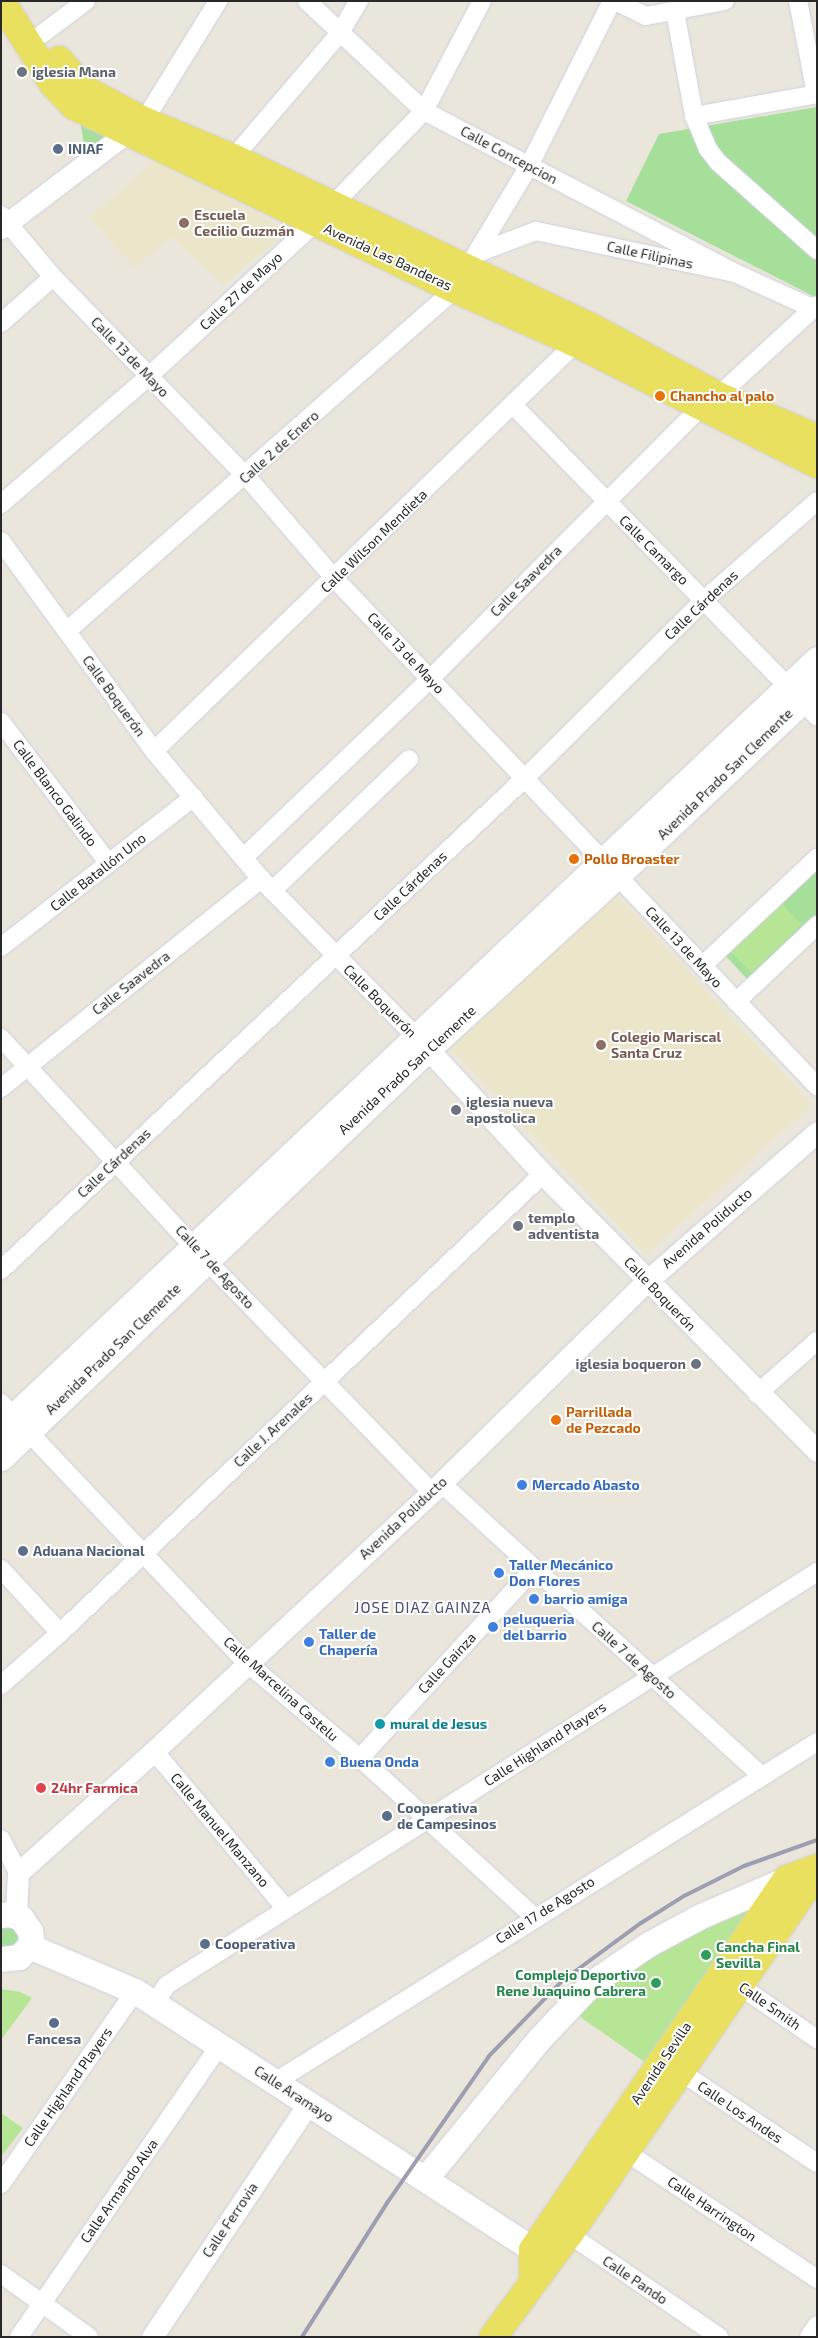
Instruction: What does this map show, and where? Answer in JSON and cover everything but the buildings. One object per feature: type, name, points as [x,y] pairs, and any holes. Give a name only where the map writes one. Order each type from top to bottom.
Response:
[{"type":"main road","name":"Avenida Las Banderas","points":[[21,1],[68,74],[84,89],[134,126]]},
{"type":"main road","name":"Avenida Las Banderas","points":[[1,2],[54,85],[74,106],[134,126],[324,214],[468,270],[583,335],[709,402],[817,464]]},
{"type":"main road","name":"Avenida Las Banderas","points":[[709,402],[817,438]]},
{"type":"main road","name":"Avenida Prado San Clemente","points":[[1,1458],[11,1419],[200,1252],[610,868],[806,697],[817,659]]},
{"type":"main road","points":[[425,2179],[540,2038],[593,1982],[649,1944],[701,1916],[817,1868]]},
{"type":"main road","name":"Avenida Sevilla","points":[[731,1980],[787,1879]]},
{"type":"main road","name":"Avenida Sevilla","points":[[493,2337],[560,2228],[731,1980],[806,1888],[817,1885]]},
{"type":"main road","points":[[1,1959],[19,1957],[29,1946],[30,1931],[9,1915]]},
{"type":"main road","name":"Calle Aramayo","points":[[29,1946],[144,1997],[425,2179],[538,2263]]},
{"type":"street","points":[[42,34],[86,1]]},
{"type":"street","points":[[4,221],[134,126],[218,1]]},
{"type":"street","name":"Calle Concepcion","points":[[308,1],[339,34],[424,111],[735,273]]},
{"type":"street","points":[[226,167],[339,34],[359,1]]},
{"type":"street","name":"Calle 27 de Mayo","points":[[1,504],[148,377],[324,214],[424,111],[482,1]]},
{"type":"street","points":[[468,270],[499,212],[529,166],[614,1],[646,16],[725,1]]},
{"type":"street","points":[[694,116],[816,94],[798,1]]},
{"type":"street","points":[[675,11],[694,116],[708,149],[719,163],[817,250]]},
{"type":"street","name":"Calle 13 de Mayo","points":[[4,221],[148,377],[246,476],[335,579],[817,1086]]},
{"type":"street","name":"Calle Filipinas","points":[[468,270],[536,231],[735,273],[816,308]]},
{"type":"street","name":"Calle 2 de Enero","points":[[66,631],[246,476],[468,270]]},
{"type":"street","points":[[1,322],[54,277]]},
{"type":"street","name":"Calle Saavedra","points":[[243,858],[430,679],[605,501],[709,402],[816,308]]},
{"type":"street","name":"Calle Wilson Mendieta","points":[[154,751],[335,579],[583,335]]},
{"type":"street","name":"Calle Camargo","points":[[512,405],[704,600],[806,697]]},
{"type":"street","name":"Calle Cárdenas","points":[[1,1270],[524,779],[704,600],[817,501]]},
{"type":"street","name":"Calle Boquerón","points":[[1,540],[154,751],[267,885],[334,956],[421,1043],[543,1174],[757,1394],[817,1451]]},
{"type":"street","name":"Calle Blanco Galindo","points":[[3,728],[109,864]]},
{"type":"street","name":"Calle Saavedra","points":[[1,1088],[26,1066],[267,885],[409,759]]},
{"type":"street","name":"Calle Batallón Uno","points":[[1,947],[194,797]]},
{"type":"street","points":[[702,966],[817,858]]},
{"type":"street","points":[[736,1002],[817,925]]},
{"type":"street","name":"Calle 7 de Agosto","points":[[1,1038],[200,1252],[326,1380],[437,1487],[534,1569],[761,1775]]},
{"type":"street","name":"Avenida Poliducto","points":[[18,1873],[154,1751],[437,1487],[647,1281],[817,1132]]},
{"type":"street","name":"Calle J. Arenales","points":[[1,1685],[60,1633],[543,1174]]},
{"type":"street","points":[[757,1394],[817,1342]]},
{"type":"street","name":"Calle Marcelina Castelu","points":[[11,1419],[247,1663],[360,1758],[534,1917]]},
{"type":"street","points":[[1,1569],[60,1633]]},
{"type":"street","name":"Calle Gainza","points":[[360,1758],[534,1569]]},
{"type":"street","name":"Calle Highland Players","points":[[1,2184],[144,1997],[167,1985],[428,1820],[651,1675],[817,1572]]},
{"type":"street","name":"Calle 17 de Agosto","points":[[275,2082],[534,1917],[817,1742]]},
{"type":"street","name":"Calle Manuel Manzano","points":[[154,1751],[286,1909]]},
{"type":"street","points":[[1,1839],[18,1873],[9,1915]]},
{"type":"street","name":"Calle Smith","points":[[731,1980],[817,2039]]},
{"type":"street","name":"Calle Armando Alva","points":[[19,2337],[219,2046]]},
{"type":"street","name":"Calle Los Andes","points":[[672,2067],[817,2163]]},
{"type":"street","name":"Calle Ferrovia","points":[[152,2337],[308,2104]]},
{"type":"street","name":"Calle Harrington","points":[[617,2146],[817,2278]]},
{"type":"street","name":"Calle Pando","points":[[560,2228],[719,2337]]},
{"type":"street","points":[[1,2274],[89,2337]]},
{"type":"street","points":[[809,2337],[817,2325]]},
{"type":"shaded area","name":"Escuela Cecilio Guzmán","points":[[154,160],[284,228],[283,234],[224,285],[171,237],[135,268],[89,218]]},
{"type":"shaded area","name":"Colegio Mariscal Santa Cruz","points":[[616,895],[807,1098],[810,1107],[646,1255],[449,1047]]},
{"type":"green space","points":[[817,107],[817,298],[626,201],[659,134]]},
{"type":"green space","points":[[80,120],[107,135],[86,156]]},
{"type":"green space","points":[[817,866],[817,915],[748,980],[724,954]]},
{"type":"green space","points":[[781,903],[802,925],[751,973],[731,952]]},
{"type":"green space","name":"Complejo Deportivo Rene Juaquino Cabrera","points":[[761,1898],[646,2063],[576,2014],[616,1975]]},
{"type":"green space","points":[[5,1922],[20,1932],[18,1946],[1,1950],[1,1924]]},
{"type":"green space","points":[[1,1989],[20,1992],[32,1998],[1,2040]]},
{"type":"green space","points":[[1,2113],[23,2128],[1,2157]]},
{"type":"railway","points":[[302,2337],[387,2203],[489,2056],[562,1981],[641,1923],[684,1896],[744,1866],[817,1840]]},
{"type":"place","name":"iglesia Mana","points":[[22,72]]},
{"type":"place","name":"INIAF","points":[[58,149]]},
{"type":"place","name":"Escuela Cecilio Guzmán","points":[[184,223]]},
{"type":"place","name":"Chancho al palo","points":[[660,396]]},
{"type":"place","name":"Pollo Broaster","points":[[574,859]]},
{"type":"place","name":"Colegio Mariscal Santa Cruz","points":[[601,1045]]},
{"type":"place","name":"iglesia nueva apostolica","points":[[456,1110]]},
{"type":"place","name":"templo adventista","points":[[518,1226]]},
{"type":"place","name":"iglesia boqueron","points":[[696,1364]]},
{"type":"place","name":"Parrillada de Pezcado","points":[[556,1420]]},
{"type":"place","name":"Mercado Abasto","points":[[522,1485]]},
{"type":"place","name":"Aduana Nacional","points":[[23,1551]]},
{"type":"place","name":"Taller Mecánico Don Flores","points":[[499,1573]]},
{"type":"place","name":"barrio amiga","points":[[534,1599]]},
{"type":"place","name":"peluqueria del barrio","points":[[493,1627]]},
{"type":"place","name":"Taller de Chapería","points":[[309,1642]]},
{"type":"place","name":"mural de Jesus","points":[[380,1724]]},
{"type":"place","name":"Buena Onda","points":[[330,1762]]},
{"type":"place","name":"24hr Farmica","points":[[41,1788]]},
{"type":"place","name":"Cooperativa de Campesinos","points":[[387,1816]]},
{"type":"place","name":"Cooperativa","points":[[205,1944]]},
{"type":"place","name":"Cancha Final Sevilla","points":[[706,1955]]},
{"type":"place","name":"Complejo Deportivo Rene Juaquino Cabrera","points":[[656,1983]]},
{"type":"place","name":"Fancesa","points":[[54,2023]]},
{"type":"district","name":"JOSE DIAZ GAINZA","points":[[423,1608]]}]
